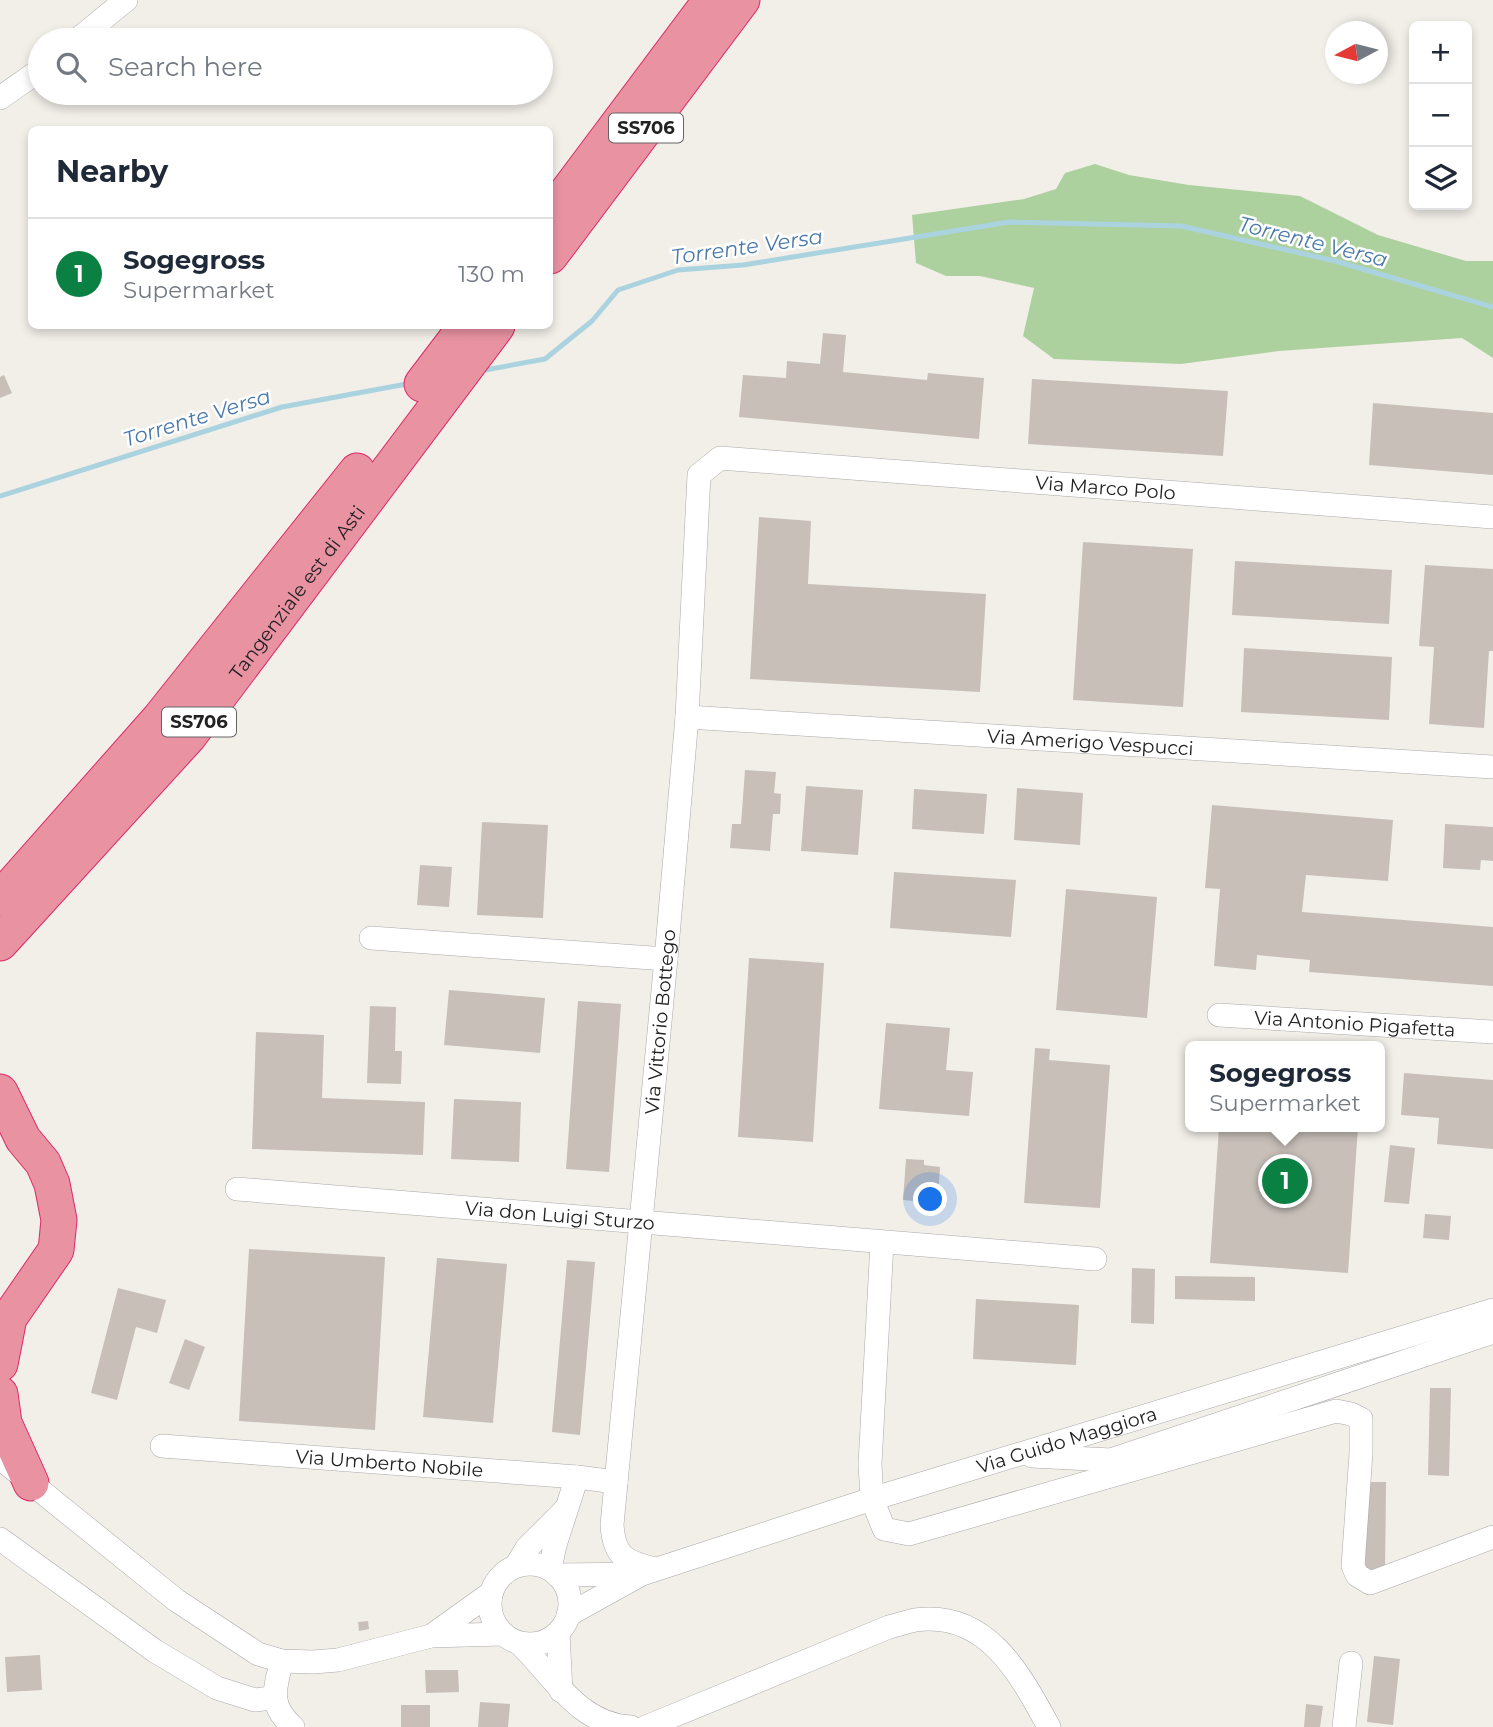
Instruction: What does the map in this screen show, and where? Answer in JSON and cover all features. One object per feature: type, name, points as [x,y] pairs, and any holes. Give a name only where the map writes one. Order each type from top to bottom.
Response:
[{"type":"highway","name":"SS706","points":[[553,211],[711,0]]},
{"type":"highway","name":"SS706","points":[[553,252],[742,0]]},
{"type":"highway","name":"Tangenziale est di Asti","points":[[4,912],[334,500],[464,329]]},
{"type":"highway","name":"Tangenziale est di Asti","points":[[4,912],[189,736],[495,329]]},
{"type":"highway","points":[[0,974],[4,912]]},
{"type":"highway","points":[[0,1093],[12,1133],[44,1163],[52,1184],[59,1220],[56,1250],[4,1321],[0,1364]]},
{"type":"highway","points":[[0,1394],[4,1423],[31,1483]]},
{"type":"street","points":[[92,28],[126,0]]},
{"type":"street","points":[[0,98],[28,78]]},
{"type":"street","name":"Via Marco Polo","points":[[720,458],[1493,517]]},
{"type":"street","name":"Via Vittorio Bottego","points":[[648,1572],[620,1556],[613,1532],[616,1482],[687,717],[699,475],[720,458]]},
{"type":"street","name":"Via Amerigo Vespucci","points":[[687,717],[1493,766]]},
{"type":"street","points":[[371,938],[666,959]]},
{"type":"street","name":"Via Antonio Pigafetta","points":[[1219,1015],[1493,1032]]},
{"type":"street","name":"Via don Luigi Sturzo","points":[[237,1189],[1095,1259]]},
{"type":"street","points":[[882,1243],[870,1464],[872,1499],[884,1529],[909,1534],[1336,1411],[1361,1419],[1353,1566],[1357,1575],[1370,1583],[1493,1538]]},
{"type":"street","name":"Via Guido Maggiora","points":[[563,1624],[648,1572],[872,1499],[1493,1310]]},
{"type":"street","points":[[1015,1455],[1111,1460],[1493,1332]]},
{"type":"street","name":"Via Umberto Nobile","points":[[162,1446],[616,1482]]},
{"type":"street","points":[[0,1458],[176,1600],[258,1654],[282,1661],[338,1660],[431,1636],[511,1639],[533,1645],[546,1641],[563,1624]]},
{"type":"street","points":[[554,1572],[565,1510],[577,1477]]},
{"type":"street","points":[[516,1566],[527,1548],[565,1510]]},
{"type":"street","points":[[0,1539],[155,1651],[217,1688],[255,1700],[271,1698],[273,1695]]},
{"type":"street","points":[[561,1691],[563,1624],[568,1594],[554,1572],[533,1564],[516,1566],[496,1581],[491,1593],[491,1615],[511,1639],[541,1665],[561,1691],[592,1716],[617,1726],[631,1727]]},
{"type":"street","name":"Via Guido Maggiora","points":[[554,1572],[648,1572]]},
{"type":"street","points":[[431,1636],[491,1593]]},
{"type":"street","points":[[646,1727],[889,1627],[916,1620],[944,1621],[971,1629],[995,1644],[1014,1666],[1049,1727]]},
{"type":"street","points":[[282,1661],[273,1695],[282,1717],[293,1727]]},
{"type":"street","points":[[1344,1727],[1351,1663]]},
{"type":"green space","points":[[1095,164],[1129,175],[1189,185],[1300,196],[1378,235],[1466,261],[1493,261],[1493,358],[1462,338],[1279,351],[1181,364],[1054,359],[1023,336],[1034,288],[980,276],[946,276],[916,263],[912,215],[1024,199],[1056,189],[1065,173]]},
{"type":"building","points":[[823,333],[846,335],[843,372],[927,380],[928,373],[984,378],[979,439],[739,417],[743,375],[786,378],[787,361],[820,364]]},
{"type":"building","points":[[4,375],[12,393],[0,398],[0,377]]},
{"type":"building","points":[[1032,379],[1228,391],[1223,456],[1028,444]]},
{"type":"building","points":[[1373,403],[1493,413],[1493,475],[1369,465]]},
{"type":"building","points":[[759,517],[811,521],[808,584],[986,594],[980,692],[750,679]]},
{"type":"building","points":[[1083,542],[1193,549],[1183,707],[1073,700]]},
{"type":"building","points":[[1235,561],[1392,570],[1389,624],[1232,615]]},
{"type":"building","points":[[1425,565],[1493,569],[1493,651],[1489,651],[1484,728],[1429,724],[1434,647],[1419,646]]},
{"type":"building","points":[[1244,648],[1392,657],[1389,720],[1241,712]]},
{"type":"building","points":[[745,770],[776,772],[774,793],[781,794],[780,814],[773,814],[770,851],[730,848],[732,824],[741,824]]},
{"type":"building","points":[[806,786],[863,790],[858,855],[801,851]]},
{"type":"building","points":[[1017,788],[1083,793],[1080,845],[1014,840]]},
{"type":"building","points":[[914,789],[987,794],[984,834],[912,829]]},
{"type":"building","points":[[1212,805],[1393,820],[1388,881],[1306,875],[1302,912],[1493,927],[1493,986],[1309,972],[1310,960],[1257,955],[1256,970],[1214,966],[1220,889],[1205,888]]},
{"type":"building","points":[[482,822],[548,825],[543,918],[477,915]]},
{"type":"building","points":[[1445,824],[1493,827],[1493,861],[1481,860],[1480,870],[1443,868]]},
{"type":"building","points":[[420,865],[452,867],[449,907],[417,905]]},
{"type":"building","points":[[894,872],[1016,880],[1011,937],[890,928]]},
{"type":"building","points":[[1066,889],[1157,897],[1147,1018],[1056,1010]]},
{"type":"building","points":[[749,958],[824,963],[813,1142],[738,1137]]},
{"type":"building","points":[[449,990],[545,998],[540,1053],[444,1045]]},
{"type":"building","points":[[578,1001],[621,1004],[609,1172],[566,1169]]},
{"type":"building","points":[[370,1006],[396,1007],[395,1051],[402,1051],[401,1084],[367,1083]]},
{"type":"building","points":[[886,1023],[950,1028],[946,1070],[973,1072],[969,1116],[879,1109]]},
{"type":"building","points":[[256,1032],[324,1035],[322,1098],[425,1102],[423,1155],[252,1149]]},
{"type":"building","points":[[1035,1048],[1050,1049],[1049,1060],[1110,1065],[1100,1208],[1024,1203]]},
{"type":"building","points":[[1404,1073],[1493,1080],[1493,1149],[1437,1144],[1439,1118],[1401,1115]]},
{"type":"building","points":[[454,1099],[521,1102],[519,1162],[451,1159]]},
{"type":"building","points":[[1219,1132],[1358,1132],[1348,1273],[1210,1263]]},
{"type":"building","points":[[1390,1145],[1415,1148],[1409,1204],[1384,1202]]},
{"type":"building","points":[[906,1159],[924,1160],[924,1165],[940,1167],[938,1198],[923,1197],[923,1202],[903,1200]]},
{"type":"building","points":[[1425,1214],[1451,1216],[1449,1240],[1423,1238]]},
{"type":"building","points":[[249,1249],[385,1257],[375,1430],[239,1421]]},
{"type":"building","points":[[437,1258],[507,1264],[493,1423],[423,1417]]},
{"type":"building","points":[[567,1260],[595,1262],[580,1435],[552,1432]]},
{"type":"building","points":[[1132,1268],[1155,1269],[1154,1324],[1131,1323]]},
{"type":"building","points":[[1175,1276],[1255,1277],[1255,1301],[1175,1299]]},
{"type":"building","points":[[118,1288],[166,1300],[157,1333],[136,1327],[117,1400],[91,1393]]},
{"type":"building","points":[[976,1299],[1079,1305],[1076,1365],[973,1359]]},
{"type":"building","points":[[185,1339],[205,1347],[189,1390],[169,1383]]},
{"type":"building","points":[[1430,1388],[1451,1388],[1449,1476],[1428,1475]]},
{"type":"building","points":[[1366,1482],[1386,1482],[1385,1576],[1365,1575]]},
{"type":"building","points":[[368,1621],[369,1629],[359,1631],[358,1622]]},
{"type":"building","points":[[40,1655],[42,1690],[7,1692],[5,1657]]},
{"type":"building","points":[[1374,1656],[1400,1659],[1393,1725],[1367,1722]]},
{"type":"building","points":[[425,1670],[458,1670],[459,1692],[426,1693]]},
{"type":"building","points":[[480,1702],[510,1704],[508,1727],[478,1727]]},
{"type":"building","points":[[1306,1704],[1323,1706],[1320,1727],[1304,1727]]},
{"type":"building","points":[[401,1705],[430,1705],[430,1727],[401,1727]]},
{"type":"waterway","name":"Torrente Versa","points":[[480,371],[545,359],[592,321],[618,290],[678,270],[743,265],[1009,222],[1181,226],[1335,261],[1493,307]]},
{"type":"waterway","name":"Torrente Versa","points":[[0,496],[282,407],[412,383]]},
{"type":"place","name":"Sogegross","points":[[1285,1181]]}]
